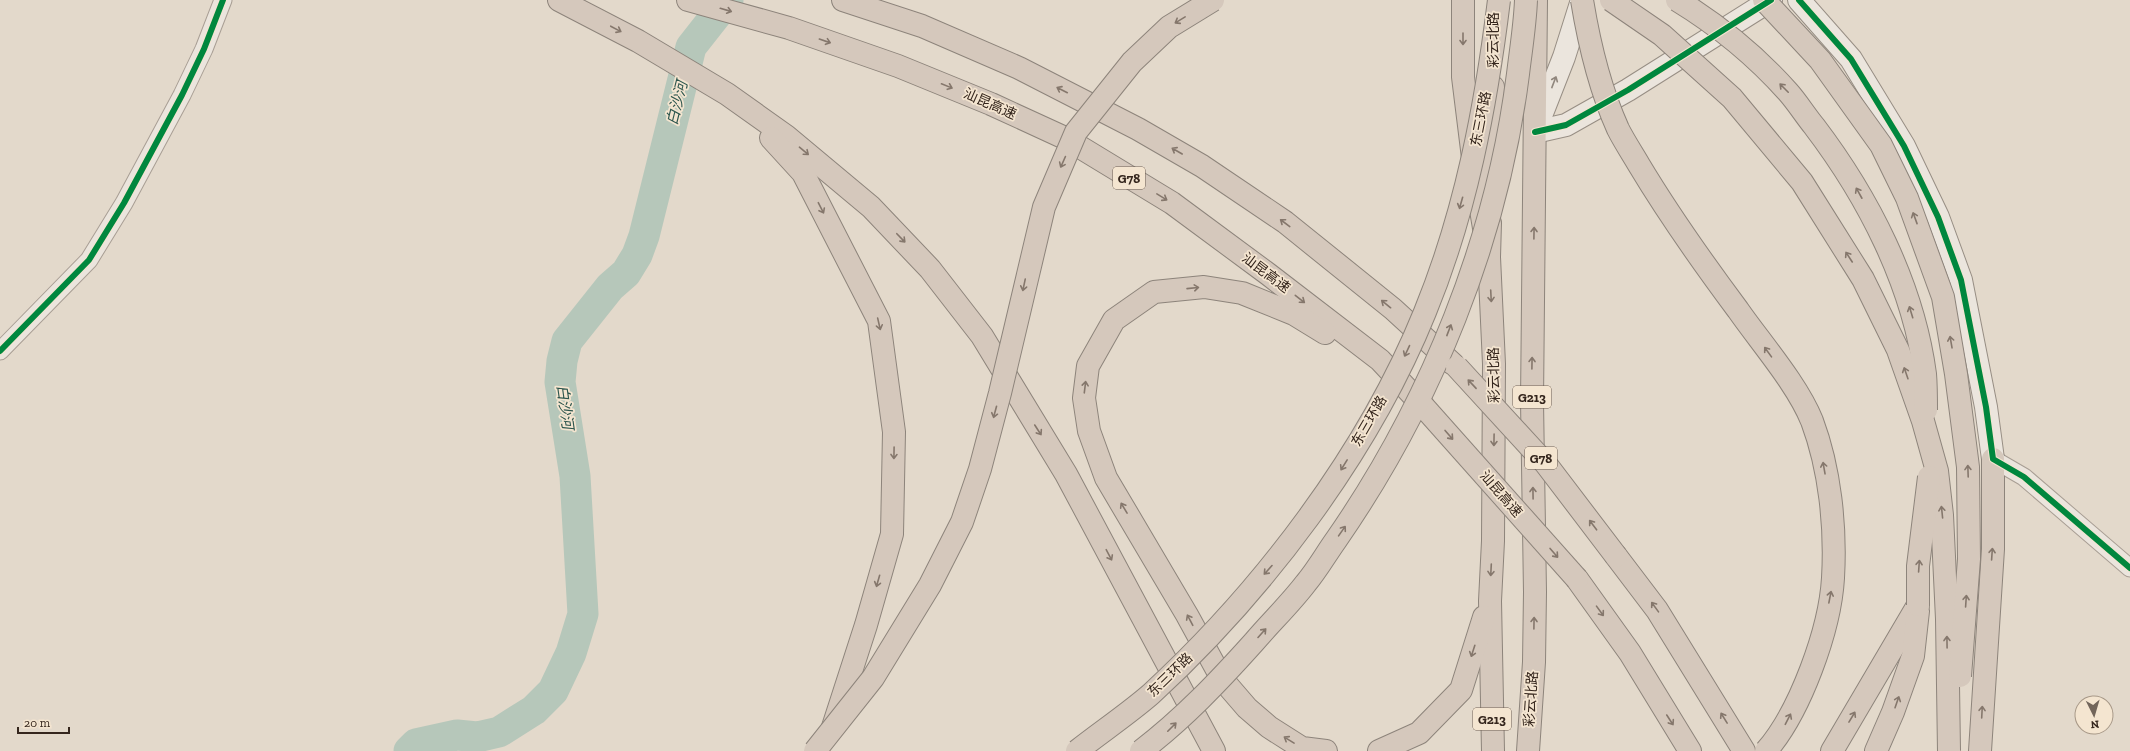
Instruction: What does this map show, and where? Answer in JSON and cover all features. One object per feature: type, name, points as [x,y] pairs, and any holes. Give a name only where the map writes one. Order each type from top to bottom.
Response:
[{"type":"highway","points":[[559,0],[638,41],[740,103],[786,136],[871,207],[930,269],[982,336],[1066,474],[1214,751]]},
{"type":"highway","name":"汕昆高速","points":[[688,0],[789,28],[898,66],[991,104],[1065,138],[1172,204],[1274,279],[1380,360],[1423,406],[1577,580],[1630,653],[1690,751]]},
{"type":"highway","name":"G78","points":[[843,0],[922,26],[1019,68],[1138,129],[1202,166],[1285,222],[1393,309],[1457,368],[1546,464],[1658,610],[1744,751]]},
{"type":"highway","points":[[815,751],[873,678],[930,585],[962,522],[980,469],[1000,393],[1044,207],[1076,132],[1132,62],[1170,27],[1213,0]]},
{"type":"highway","points":[[1463,0],[1463,77],[1475,174],[1489,257]]},
{"type":"highway","name":"彩云北路","points":[[1493,751],[1490,601],[1493,541],[1494,364],[1489,257],[1494,0]]},
{"type":"highway","name":"东三环路","points":[[1077,751],[1150,695],[1208,637],[1284,551],[1343,467],[1396,375],[1425,312],[1448,247],[1467,184],[1483,116],[1499,0]]},
{"type":"highway","name":"东三环路","points":[[1141,751],[1166,732],[1228,671],[1306,583],[1367,495],[1418,401],[1448,334],[1472,269],[1499,180],[1514,106],[1526,0]]},
{"type":"highway","name":"彩云北路","points":[[1528,751],[1534,662],[1532,401],[1536,0]]},
{"type":"highway","points":[[1582,0],[1600,79],[1618,129],[1670,215],[1787,377],[1811,420],[1823,464],[1832,516],[1833,579],[1823,634],[1804,689],[1779,736],[1766,751]]},
{"type":"highway","points":[[1611,0],[1662,35],[1732,98],[1802,182],[1863,279],[1898,350],[1923,422],[1938,478],[1942,515],[1950,751]]},
{"type":"highway","points":[[1677,0],[1741,46],[1788,93],[1823,138],[1858,189],[1888,247],[1912,315],[1925,374],[1929,478],[1918,566],[1918,605],[1913,656],[1893,712],[1876,751]]},
{"type":"highway","points":[[1764,0],[1820,60],[1881,145],[1907,198],[1943,297],[1956,374],[1968,466],[1969,560],[1961,672],[1950,751]]},
{"type":"highway","points":[[740,103],[803,173],[879,321],[894,432],[892,534],[866,625],[833,729]]},
{"type":"highway","points":[[1326,751],[1302,748],[1268,727],[1247,708],[1222,679],[1187,615],[1106,478],[1089,431],[1084,398],[1088,366],[1114,320],[1154,292],[1204,287],[1242,293],[1294,314],[1393,374]]},
{"type":"highway","points":[[1980,751],[1993,549],[1993,459]]},
{"type":"highway","points":[[1379,751],[1419,733],[1460,690],[1490,601]]},
{"type":"highway","points":[[1832,751],[1918,605]]},
{"type":"highway","points":[[1534,662],[1542,751]]},
{"type":"highway","points":[[1480,751],[1492,686]]},
{"type":"street","points":[[0,350],[89,260],[124,203],[182,95],[204,49],[223,0]]},
{"type":"street","name":"G213","points":[[1535,132],[1564,57],[1582,0]]},
{"type":"street","points":[[1535,132],[1566,125],[1628,90],[1745,18],[1771,0]]},
{"type":"street","points":[[1799,0],[1851,59],[1904,146],[1938,217],[1961,280],[1986,407],[1993,459],[2024,477],[2130,568]]},
{"type":"waterway","name":"白沙河","points":[[409,751],[416,744],[457,735],[477,737],[499,732],[534,710],[553,691],[571,653],[583,614],[575,476],[560,382],[562,361],[567,341],[610,287],[626,273],[637,255],[644,236],[691,47],[728,0]]},
{"type":"cycle path","points":[[0,351],[89,260],[124,203],[182,95],[204,49],[223,0]]},
{"type":"cycle path","points":[[1535,132],[1566,125],[1628,90],[1771,0]]},
{"type":"cycle path","points":[[1799,0],[1851,59],[1904,146],[1938,217],[1961,280],[1986,407],[1993,459],[2024,477],[2130,568]]}]
